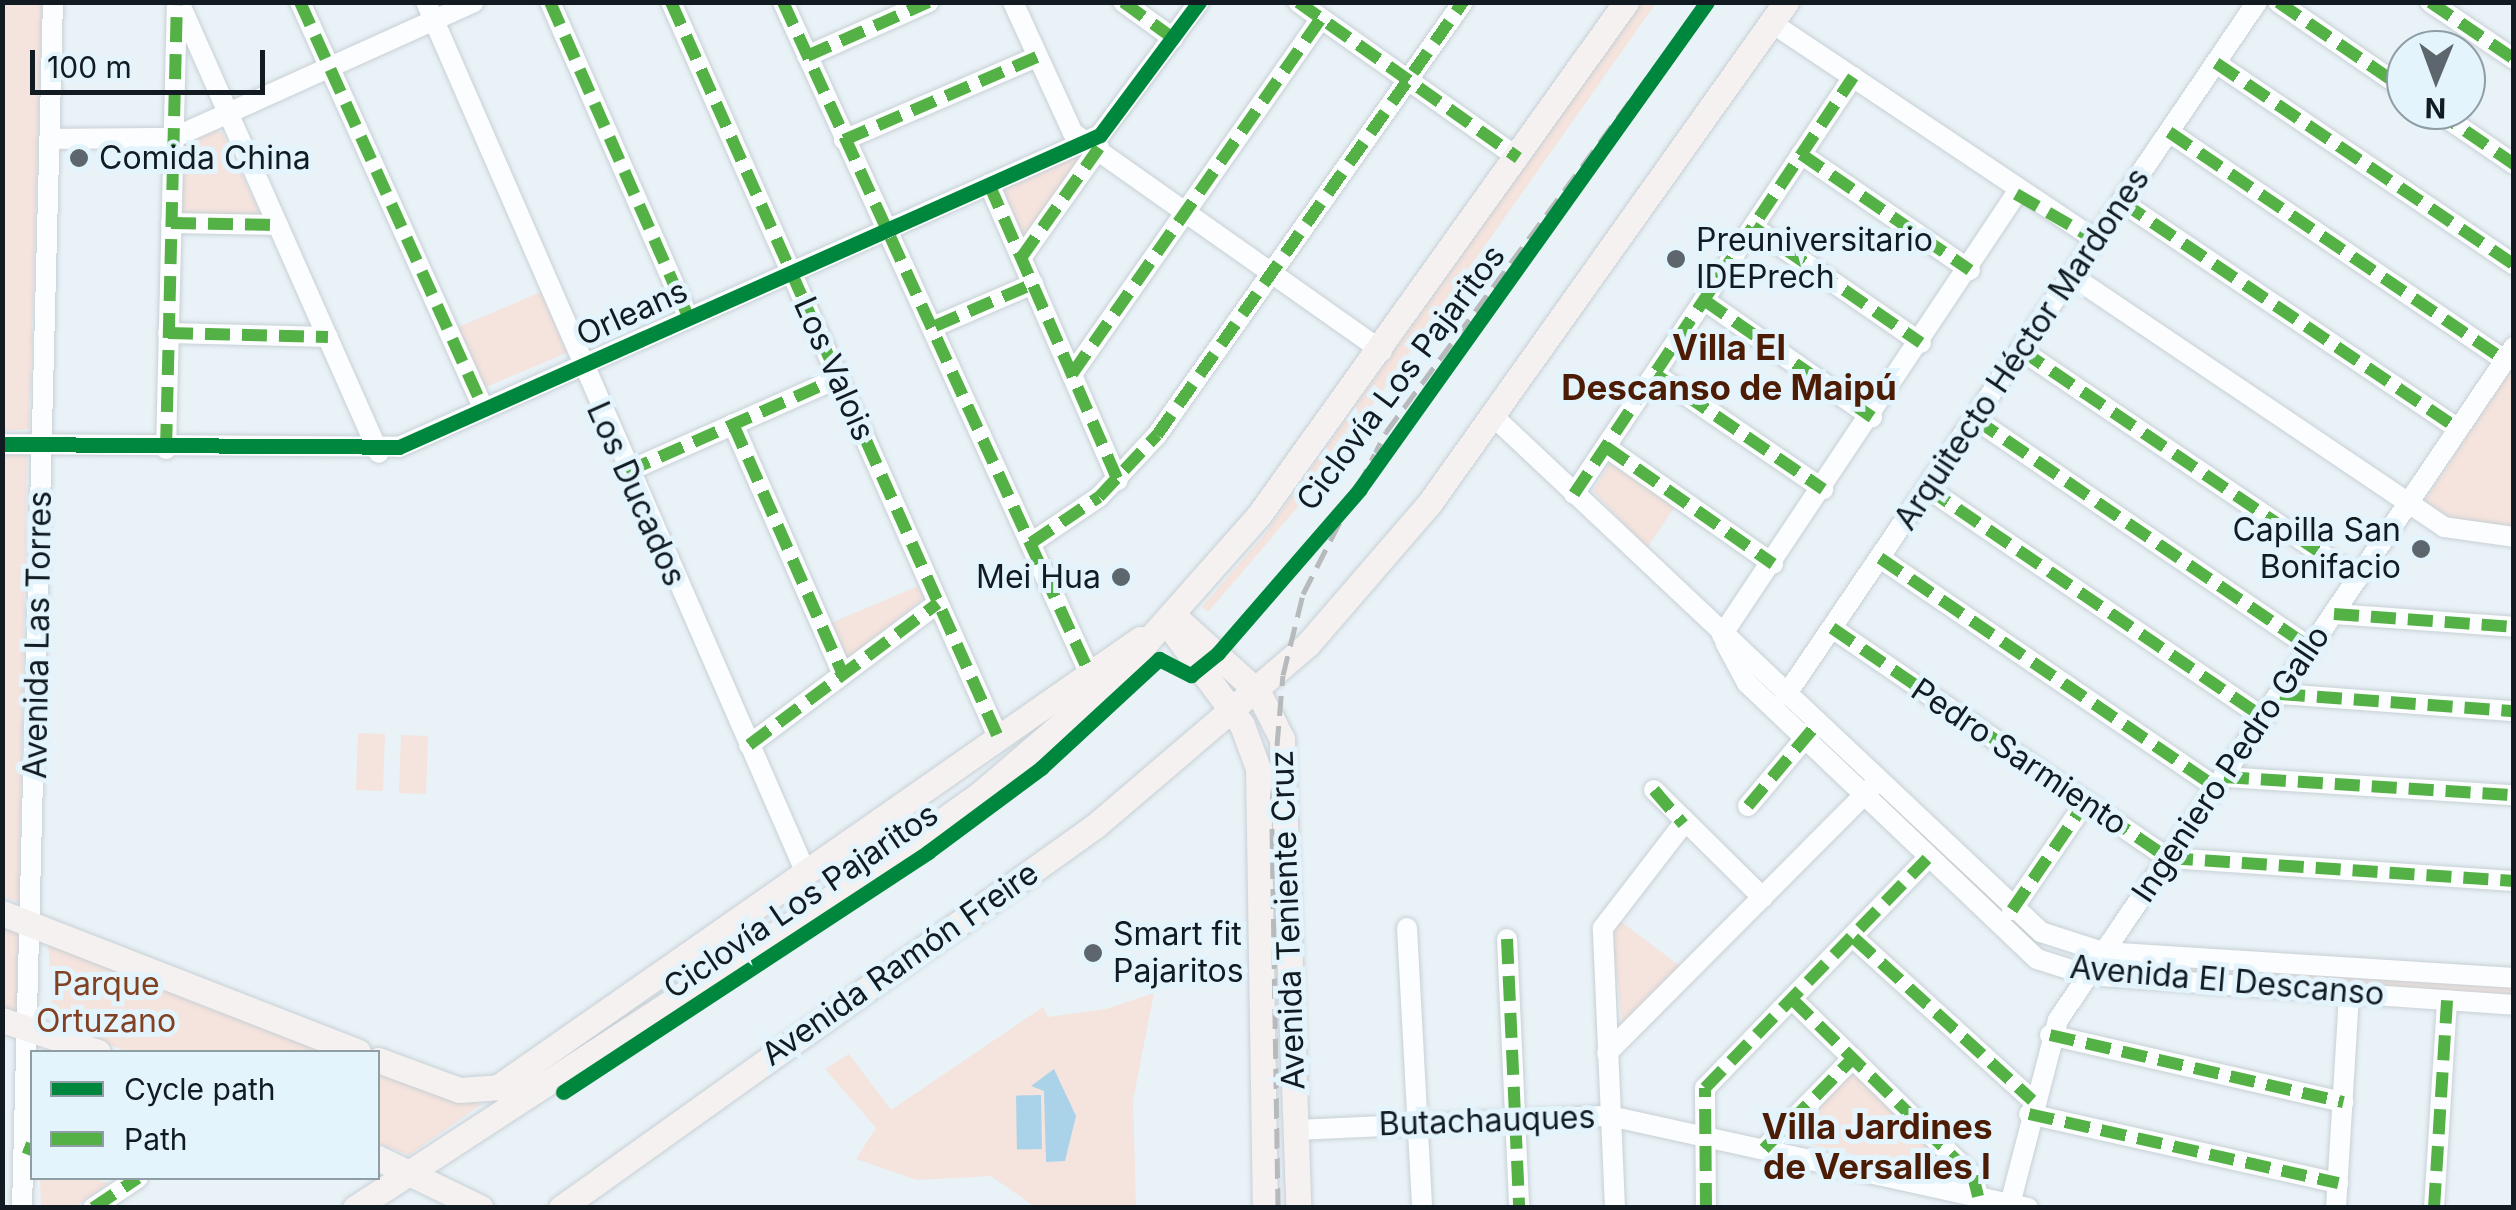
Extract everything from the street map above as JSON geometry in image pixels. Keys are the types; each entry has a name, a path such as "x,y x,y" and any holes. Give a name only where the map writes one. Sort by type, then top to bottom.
{"main road":[{"path":"355,1208 956,812 1169,620 1382,351 1626,2"},
{"name":"Avenida Ramón Freire","path":"566,1206 1095,826 1258,692 1371,576 1493,416 1779,13"},
{"path":"380,1061 473,1092 505,1083 1088,670 1169,620"},
{"name":"Avenida Teniente Cruz","path":"1169,620 1258,692 1285,758 1298,1208"},
{"name":"Avenida Teniente Cruz","path":"1169,620 1235,714 1260,794 1265,1208"},
{"path":"2,913 33,933 353,1050"},
{"path":"2,1020 92,1050"},
{"path":"380,1159 480,1208"}],"street":[{"name":"Avenida Las Torres","path":"22,1207 28,1149 53,2"},
{"path":"178,2 379,453"},
{"path":"166,449 178,2"},
{"path":"300,2 484,409"},
{"path":"50,140 174,138 328,67 430,11 474,2"},
{"path":"550,2 688,318"},
{"name":"Los Valois","path":"672,2 996,735"},
{"path":"783,2 844,140 935,326 1088,670"},
{"path":"807,56 929,2"},
{"path":"1013,2 1068,126 1382,351"},
{"path":"1122,2 1173,38"},
{"name":"Orleans","path":"2,444 379,453 988,184 1092,144 1110,126 1198,2"},
{"path":"1298,2 1518,158"},
{"path":"1032,543 1118,480 1463,2"},
{"name":"Arquitecto Héctor Mardones","path":"1786,695 2257,2"},
{"path":"2278,2 2386,76"},
{"path":"2430,2 2514,59"},
{"name":"Los Ducados","path":"430,11 626,472 806,873"},
{"path":"1779,13 1853,77 2016,194 2096,240"},
{"path":"1072,374 1322,19"},
{"path":"844,140 1037,57"},
{"path":"2216,63 2514,264"},
{"path":"1574,494 1853,77"},
{"path":"2464,130 2514,164"},
{"path":"2169,132 2509,354"},
{"path":"1021,258 1092,144"},
{"path":"1801,154 1970,270"},
{"path":"988,184 1118,480"},
{"path":"1722,636 1970,270 2016,194"},
{"path":"2122,202 2458,429"},
{"path":"171,222 278,225"},
{"path":"1753,226 1921,343"},
{"path":"2072,276 2407,505 2458,532 2514,538"},
{"path":"935,326 1032,284"},
{"path":"1704,300 1872,417"},
{"path":"168,334 328,337"},
{"path":"2021,350 2358,578"},
{"name":"Ingeniero Pedro Gallo","path":"2015,1206 2030,1107 2050,1035 2509,354"},
{"path":"1655,374 1823,489"},
{"path":"626,472 838,378"},
{"name":"Avenida El Descanso","path":"1493,416 1786,695 1811,732"},
{"path":"1974,419 2311,648"},
{"path":"733,424 842,674"},
{"path":"1606,447 1773,564"},
{"path":"1927,488 2264,718"},
{"path":"1880,558 2220,783 2514,795"},
{"path":"748,745 938,603"},
{"path":"2334,614 2514,627"},
{"name":"Pedro Sarmiento","path":"1832,628 2168,858"},
{"name":"Avenida El Descanso","path":"1722,636 1746,682 1811,732 1870,789 2012,910 2053,938 2104,952 2514,978"},
{"path":"2280,694 2514,711"},
{"path":"1748,806 1811,732"},
{"path":"1607,1054 1870,789"},
{"name":"Avenida El Descanso","path":"1870,789 1927,859 2014,945 2087,975 2514,1004"},
{"path":"1654,790 1683,824 1763,898"},
{"path":"2012,910 2086,803"},
{"path":"1615,1208 1605,919 1683,824"},
{"path":"2168,858 2514,881"},
{"path":"1706,1208 1702,1135 1707,1084 1854,938 1927,859"},
{"path":"1407,928 1422,1208"},
{"path":"1854,938 2030,1107 2338,1182"},
{"path":"1507,939 1519,1208"},
{"path":"2336,1208 2349,993"},
{"path":"1792,999 1973,1176 1978,1196"},
{"path":"2434,1208 2447,1000"},
{"path":"2050,1035 2343,1102"},
{"path":"1764,1149 1853,1058"},
{"name":"Butachauques","path":"1296,1130 1610,1116 2015,1206"},
{"path":"92,1208 127,1180"},
{"path":"2,1188 22,1207"}],"green space":[{"path":"2,3 42,3 29,429 3,431"},
{"path":"1640,3 1656,3 1314,488 1208,612 1202,607 1265,534"},
{"path":"215,130 223,133 262,218 178,216 178,147"},
{"path":"1093,148 1025,243 1002,187"},
{"path":"541,292 567,353 479,390 454,329"},
{"path":"2513,366 2513,531 2459,528 2425,500"},
{"path":"2,453 27,455 19,902 2,896"},
{"path":"1611,461 1676,505 1647,548 1593,491"},
{"path":"918,586 924,598 846,660 831,623"},
{"path":"358,733 385,734 383,791 356,790"},
{"path":"401,735 428,736 426,794 399,793"},
{"path":"3,920 22,927 18,1013 3,1008"},
{"path":"1619,920 1680,966 1622,1024 1613,938"},
{"name":"Parque Ortuzano","path":"48,940 340,1050 123,1050 53,1025"},
{"path":"2112,956 2513,984 2512,995 2111,967"},
{"path":"1154,993 1133,1100 1136,1207 1035,1207 991,1176 917,1180 856,1159 876,1128 825,1069 849,1054 891,1110 1043,1007 1048,1017 1106,1009"},
{"path":"1856,1065 1961,1179 1785,1138"},
{"path":"380,1066 482,1104 409,1155 380,1144"},
{"path":"40,1180 109,1183 75,1207 41,1207"}],"water":[{"path":"1054,1069 1076,1116 1065,1161 1046,1162 1044,1091 1031,1086"},
{"path":"1016,1095 1041,1095 1042,1149 1017,1149"}],"railway":[{"path":"1278,1208 1272,805 1283,675 1303,594 1386,432 1703,2"}],"marked path":[{"path":"166,449 177,2"},
{"path":"300,2 484,409"},
{"path":"550,2 689,318"},
{"path":"671,2 997,735"},
{"path":"783,2 1088,670"},
{"path":"807,56 929,2"},
{"path":"1123,2 1173,38"},
{"path":"1298,2 1518,158"},
{"path":"1031,543 1099,497 1157,435 1463,2"},
{"path":"2278,2 2386,76"},
{"path":"2430,2 2514,59"},
{"path":"1072,374 1321,19"},
{"path":"844,140 1037,57"},
{"path":"2216,63 2514,265"},
{"path":"1574,494 1853,77"},
{"path":"2464,130 2514,164"},
{"path":"2169,132 2505,360"},
{"path":"1021,258 1099,148"},
{"path":"1801,154 1970,270"},
{"path":"989,184 1118,480"},
{"path":"2016,194 2096,240"},
{"path":"2122,202 2458,429"},
{"path":"171,223 278,225"},
{"path":"1753,227 1921,343"},
{"path":"935,326 1033,284"},
{"path":"1704,300 1872,417"},
{"path":"168,333 328,337"},
{"path":"2021,350 2358,578"},
{"path":"1655,374 1823,489"},
{"path":"626,472 838,378"},
{"path":"1975,419 2311,648"},
{"path":"733,424 843,674"},
{"path":"1606,447 1773,564"},
{"path":"1927,488 2264,718"},
{"path":"1880,558 2217,788"},
{"path":"749,745 938,603"},
{"path":"2334,614 2514,627"},
{"path":"1832,628 2168,858 2514,881"},
{"path":"2280,694 2514,711"},
{"path":"1748,806 1816,725"},
{"path":"2224,777 2514,795"},
{"path":"1654,790 1683,824"},
{"path":"2012,910 2085,803"},
{"path":"1706,1208 1705,1088 1927,859"},
{"path":"1854,938 2032,1100"},
{"path":"1507,939 1519,1208"},
{"path":"1792,999 1973,1176 1978,1196"},
{"path":"2434,1208 2447,1000"},
{"path":"2050,1035 2343,1102"},
{"path":"1764,1149 1853,1058"},
{"path":"2029,1114 2338,1183"},
{"path":"24,1147 30,1149"},
{"path":"93,1208 135,1180"}],"cycle path":[{"path":"2,444 399,447 1100,135 1199,2"},
{"name":"Ciclovía Los Pajaritos","path":"563,1092 928,852 1041,768 1159,659 1191,675 1218,653 1359,490 1707,2"}],"place":[{"name":"Comida China","path":"79,158"},
{"name":"Preuniversitario IDEPrech","path":"1676,259"},
{"name":"Capilla San Bonifacio","path":"2421,549"},
{"name":"Mei Hua","path":"1121,577"},
{"name":"Smart fit Pajaritos","path":"1093,953"}],"district":[{"name":"Villa El Descanso de Maipú","path":"1729,367"},
{"name":"Villa Jardines de Versalles I","path":"1877,1146"}]}
